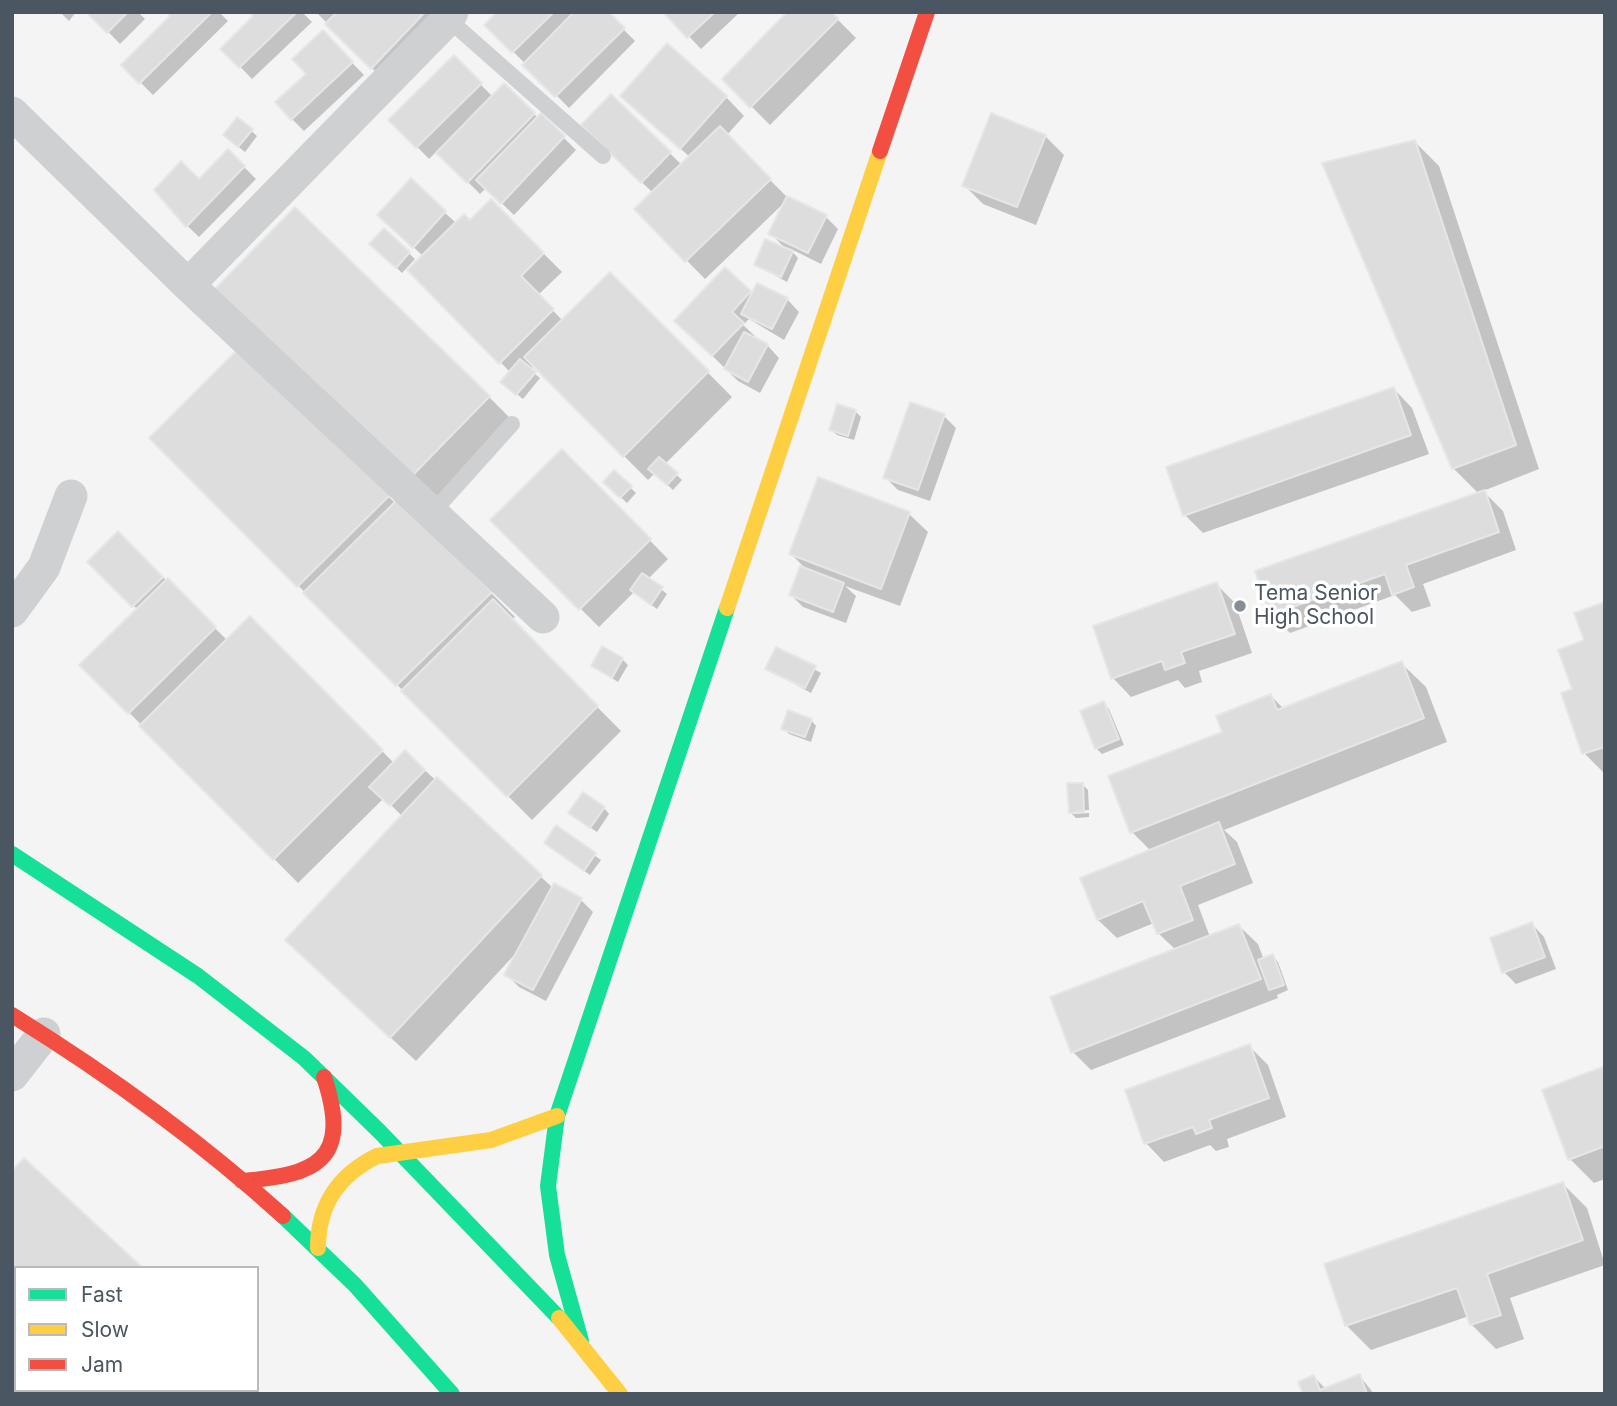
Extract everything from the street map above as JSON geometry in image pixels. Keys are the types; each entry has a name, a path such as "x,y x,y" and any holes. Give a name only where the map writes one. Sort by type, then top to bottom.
{"main road":[{"path":"581,1341 557,1255 548,1186 557,1116 926,12"},
{"path":"12,854 116,919 220,991 324,1077 581,1341 621,1394"},
{"path":"12,1015 125,1088 242,1181 318,1248 423,1359 452,1394"},
{"path":"242,1181 306,1171 325,1154 334,1135 335,1106 324,1077"},
{"path":"318,1248 316,1227 326,1200 336,1186 360,1163 377,1156 502,1139 532,1130 557,1116"}],"street":[{"path":"188,285 450,16"},
{"path":"12,113 188,285 543,617"},
{"path":"12,611 44,566 71,496"},
{"path":"12,1075 44,1034"}],"lane":[{"path":"450,16 603,156"},
{"path":"432,513 512,425"}],"building":[{"path":"86,12 128,12 107,33"},
{"path":"166,12 212,12 139,84 121,65 170,16"},
{"path":"249,12 297,12 239,68 220,49 253,16"},
{"path":"337,12 425,12 371,69 325,24"},
{"path":"497,12 554,12 512,53 484,25"},
{"path":"574,12 609,12 625,28 555,97 522,65"},
{"path":"663,12 715,12 687,38"},
{"path":"787,12 832,12 838,19 750,108 722,79"},
{"path":"323,30 353,62 291,120 275,102 306,74 292,59"},
{"path":"667,43 727,96 680,149 620,96"},
{"path":"454,55 482,83 416,148 388,120"},
{"path":"504,83 535,113 467,183 436,153"},
{"path":"611,94 671,152 641,183 581,125"},
{"path":"541,113 565,136 501,204 476,180"},
{"path":"991,113 1046,135 1017,207 962,186"},
{"path":"237,117 253,129 238,147 223,135"},
{"path":"720,126 771,179 685,262 634,209"},
{"path":"1415,140 1516,445 1452,469 1322,163"},
{"path":"228,149 245,166 186,227 154,190 181,161 199,179"},
{"path":"411,178 446,211 413,248 377,215"},
{"path":"787,196 827,215 808,253 768,234"},
{"path":"491,199 544,253 521,276 554,309 499,364 407,270 464,214 470,220"},
{"path":"295,207 490,396 409,479 214,290"},
{"path":"384,228 410,252 396,268 369,244"},
{"path":"765,239 793,251 781,277 754,265"},
{"path":"725,267 751,291 732,312 744,323 712,356 674,321"},
{"path":"610,272 709,371 623,457 524,357"},
{"path":"757,283 788,298 772,329 741,314"},
{"path":"744,332 768,344 748,382 724,369"},
{"path":"241,346 390,495 297,587 149,438"},
{"path":"520,359 536,372 516,395 500,382"},
{"path":"1394,387 1411,435 1183,516 1166,467"},
{"path":"910,402 945,414 918,490 883,478"},
{"path":"837,404 856,410 848,436 829,430"},
{"path":"562,449 651,539 579,610 490,520"},
{"path":"659,457 678,473 667,485 648,469"},
{"path":"614,470 632,486 620,498 603,482"},
{"path":"818,477 910,512 881,589 789,554"},
{"path":"1485,490 1499,532 1406,565 1414,587 1392,595 1385,574 1270,615 1255,571"},
{"path":"399,498 492,592 396,686 303,593"},
{"path":"118,531 163,577 132,607 87,562"},
{"path":"800,566 844,583 833,612 789,595"},
{"path":"642,573 663,587 651,605 630,590"},
{"path":"168,578 216,627 128,714 79,665"},
{"path":"1217,582 1235,634 1181,652 1185,663 1165,670 1162,661 1111,679 1093,626"},
{"path":"493,599 598,706 507,797 401,691"},
{"path":"1605,602 1605,747 1582,754 1561,693 1572,689 1558,650 1584,640 1574,613"},
{"path":"250,616 383,750 273,860 139,726"},
{"path":"602,646 623,658 612,678 591,666"},
{"path":"776,647 816,666 805,688 765,669"},
{"path":"1402,661 1424,718 1130,833 1108,776 1222,732 1216,716 1271,694 1277,710"},
{"path":"1104,701 1119,739 1095,749 1080,711"},
{"path":"788,710 812,719 805,737 781,729"},
{"path":"405,750 425,770 390,806 369,787"},
{"path":"437,777 542,875 390,1038 285,940"},
{"path":"1067,783 1083,783 1084,812 1069,813"},
{"path":"583,792 605,807 590,828 568,813"},
{"path":"1219,822 1235,864 1180,886 1193,920 1157,934 1143,901 1097,920 1080,878"},
{"path":"556,825 596,853 584,871 544,843"},
{"path":"554,883 582,898 533,990 504,975"},
{"path":"1532,922 1545,957 1502,973 1490,938"},
{"path":"1239,924 1261,979 1071,1053 1050,997"},
{"path":"1273,954 1284,985 1269,990 1258,960"},
{"path":"1250,1044 1269,1098 1209,1120 1212,1128 1196,1134 1193,1127 1144,1144 1125,1090"},
{"path":"1605,1066 1605,1146 1568,1160 1542,1090"},
{"path":"24,1158 141,1266 14,1266 14,1322 12,1171"},
{"path":"1563,1182 1583,1240 1487,1274 1501,1315 1470,1325 1457,1288 1345,1326 1324,1264"},
{"path":"1360,1374 1367,1394 1303,1394 1298,1382 1314,1375 1320,1390"}],"traffic: fast":[{"path":"581,1341 557,1255 548,1186 557,1116 727,608"},
{"path":"12,854 198,976 304,1058 380,1132 559,1318"},
{"path":"283,1216 355,1285 452,1394"}],"traffic: slow":[{"path":"727,608 880,151"},
{"path":"318,1248 322,1218 333,1193 352,1172 377,1156 491,1140 557,1116"},
{"path":"559,1318 620,1394"}],"traffic: jam":[{"path":"880,151 927,12"},
{"path":"12,1015 152,1110 219,1161 283,1216"},
{"path":"242,1181 290,1174 308,1168 321,1158 330,1145 333,1128 332,1105 324,1077"}],"place":[{"name":"Tema Senior High School","path":"1240,606"}]}
